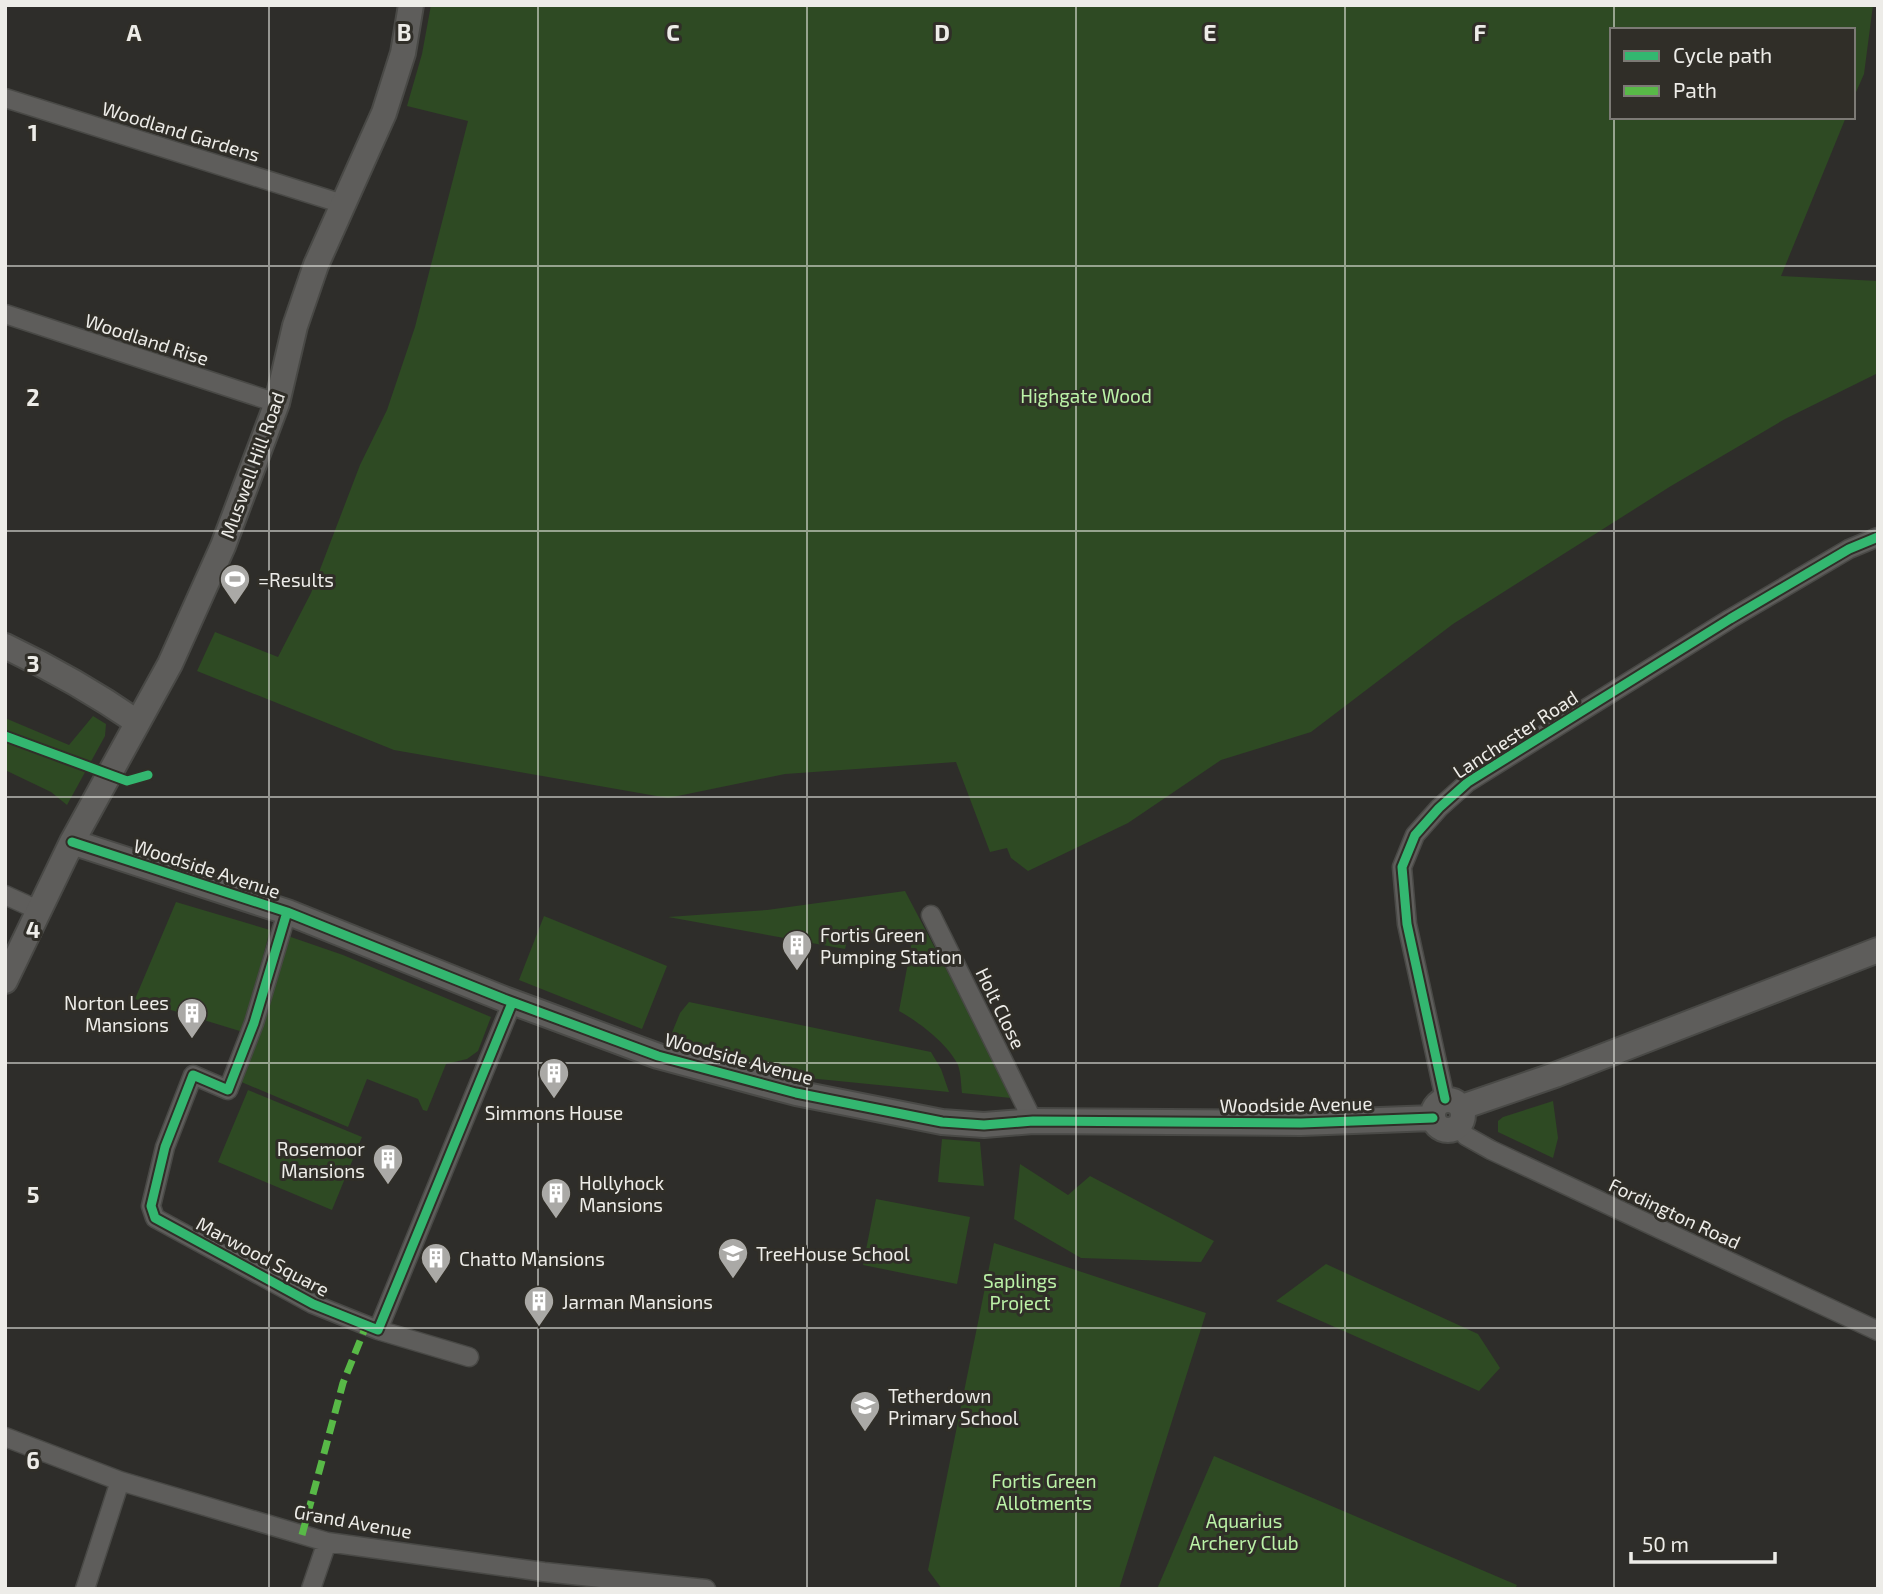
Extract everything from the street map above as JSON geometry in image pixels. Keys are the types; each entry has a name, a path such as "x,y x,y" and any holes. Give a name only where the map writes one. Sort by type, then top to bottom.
{"street":[{"name":"Muswell Hill Road","path":"5,981 72,842 184,634 223,545 276,403 295,326 316,265 384,113 403,53 411,5"},
{"name":"Woodland Gardens","path":"5,98 343,204"},
{"name":"Woodland Rise","path":"5,314 276,403"},
{"name":"Lanchester Road","path":"1449,1113 1407,924 1402,867 1415,835 1439,808 1468,782 1730,619 1849,549 1878,537"},
{"path":"5,646 109,702 137,722"},
{"name":"Woodside Avenue","path":"72,842 287,912 512,1003 658,1056 796,1093 942,1122 984,1125 1033,1121 1301,1123 1449,1113 1555,1075 1878,950"},
{"path":"5,895 38,910"},
{"name":"Marwood Square","path":"287,912 254,1023 228,1090 193,1075 165,1147 151,1206 155,1218 313,1304 378,1329"},
{"name":"Holt Close","path":"931,915 1033,1121"},
{"path":"468,1357 378,1329 512,1003"},
{"name":"Fordington Road","path":"1449,1113 1466,1136 1491,1150 1878,1331"},
{"name":"Grand Avenue","path":"5,1437 120,1481 327,1542 541,1580 706,1589"},
{"path":"85,1589 120,1481"},
{"path":"311,1589 327,1542"}],"green space":[{"name":"Highgate Wood","path":"431,5 1873,5 1864,74 1855,94 1855,28 1610,28 1610,119 1845,119 1781,276 1878,281 1878,373 1785,419 1671,486 1453,624 1311,732 1221,760 1128,823 1028,871 1011,858 1007,848 990,852 956,762 785,774 668,798 394,750 197,671 215,632 278,657 311,593 360,465 387,410 415,327 468,121 407,106 422,54"},
{"path":"93,716 106,724 105,736 67,805 51,792 5,770 5,718 69,745"},
{"path":"905,891 1007,1085 1011,1098 962,1093 958,1065 947,1049 932,1034 899,1011 912,941 850,929 845,949 668,917 767,910"},
{"path":"176,902 270,930 243,1032 135,999"},
{"path":"544,916 667,966 642,1029 519,980"},
{"path":"285,935 343,955 491,1017 478,1051 467,1059 446,1064 427,1111 423,1110 418,1099 367,1079 348,1127 239,1081"},
{"path":"689,1002 931,1052 941,1069 949,1092 798,1077 669,1040 680,1013"},
{"path":"248,1090 362,1137 332,1210 218,1162"},
{"path":"1553,1101 1558,1138 1553,1158 1498,1132 1498,1121 1503,1117"},
{"path":"942,1139 980,1142 984,1186 938,1182"},
{"path":"1020,1164 1068,1195 1090,1176 1214,1241 1201,1262 1081,1258 1014,1219"},
{"path":"876,1199 970,1217 957,1284 863,1265"},
{"path":"994,1243 1206,1313 1119,1589 942,1589 928,1570"},
{"path":"1326,1264 1478,1334 1500,1368 1479,1391 1276,1301"},
{"name":"Aquarius Archery Club","path":"1214,1456 1517,1585 1515,1589 1157,1589"}],"marked path":[{"path":"302,1535 343,1383 366,1326"}],"cycle path":[{"path":"1445,1099 1407,924 1402,867 1415,835 1439,808 1468,782 1730,619 1849,549 1878,537"},
{"path":"5,736 127,781 148,775"},
{"path":"72,842 287,912 504,999 658,1056 796,1093 942,1122 984,1125 1033,1121 1301,1123 1433,1118"},
{"path":"287,912 254,1023 228,1090 193,1075 165,1147 151,1206 155,1218 313,1304 378,1330 512,1003"}],"place":[{"name":"=Results","path":"235,606"},
{"name":"Fortis Green Pumping Station","path":"797,972"},
{"name":"Norton Lees Mansions","path":"192,1040"},
{"name":"Simmons House","path":"554,1100"},
{"name":"Rosemoor Mansions","path":"388,1186"},
{"name":"Hollyhock Mansions","path":"556,1220"},
{"name":"TreeHouse School","path":"733,1280"},
{"name":"Chatto Mansions","path":"436,1285"},
{"name":"Jarman Mansions","path":"539,1328"},
{"name":"Tetherdown Primary School","path":"865,1433"}],"park label":[{"name":"Saplings Project","path":"1020,1291"},
{"name":"Fortis Green Allotments","path":"1044,1491"}]}
